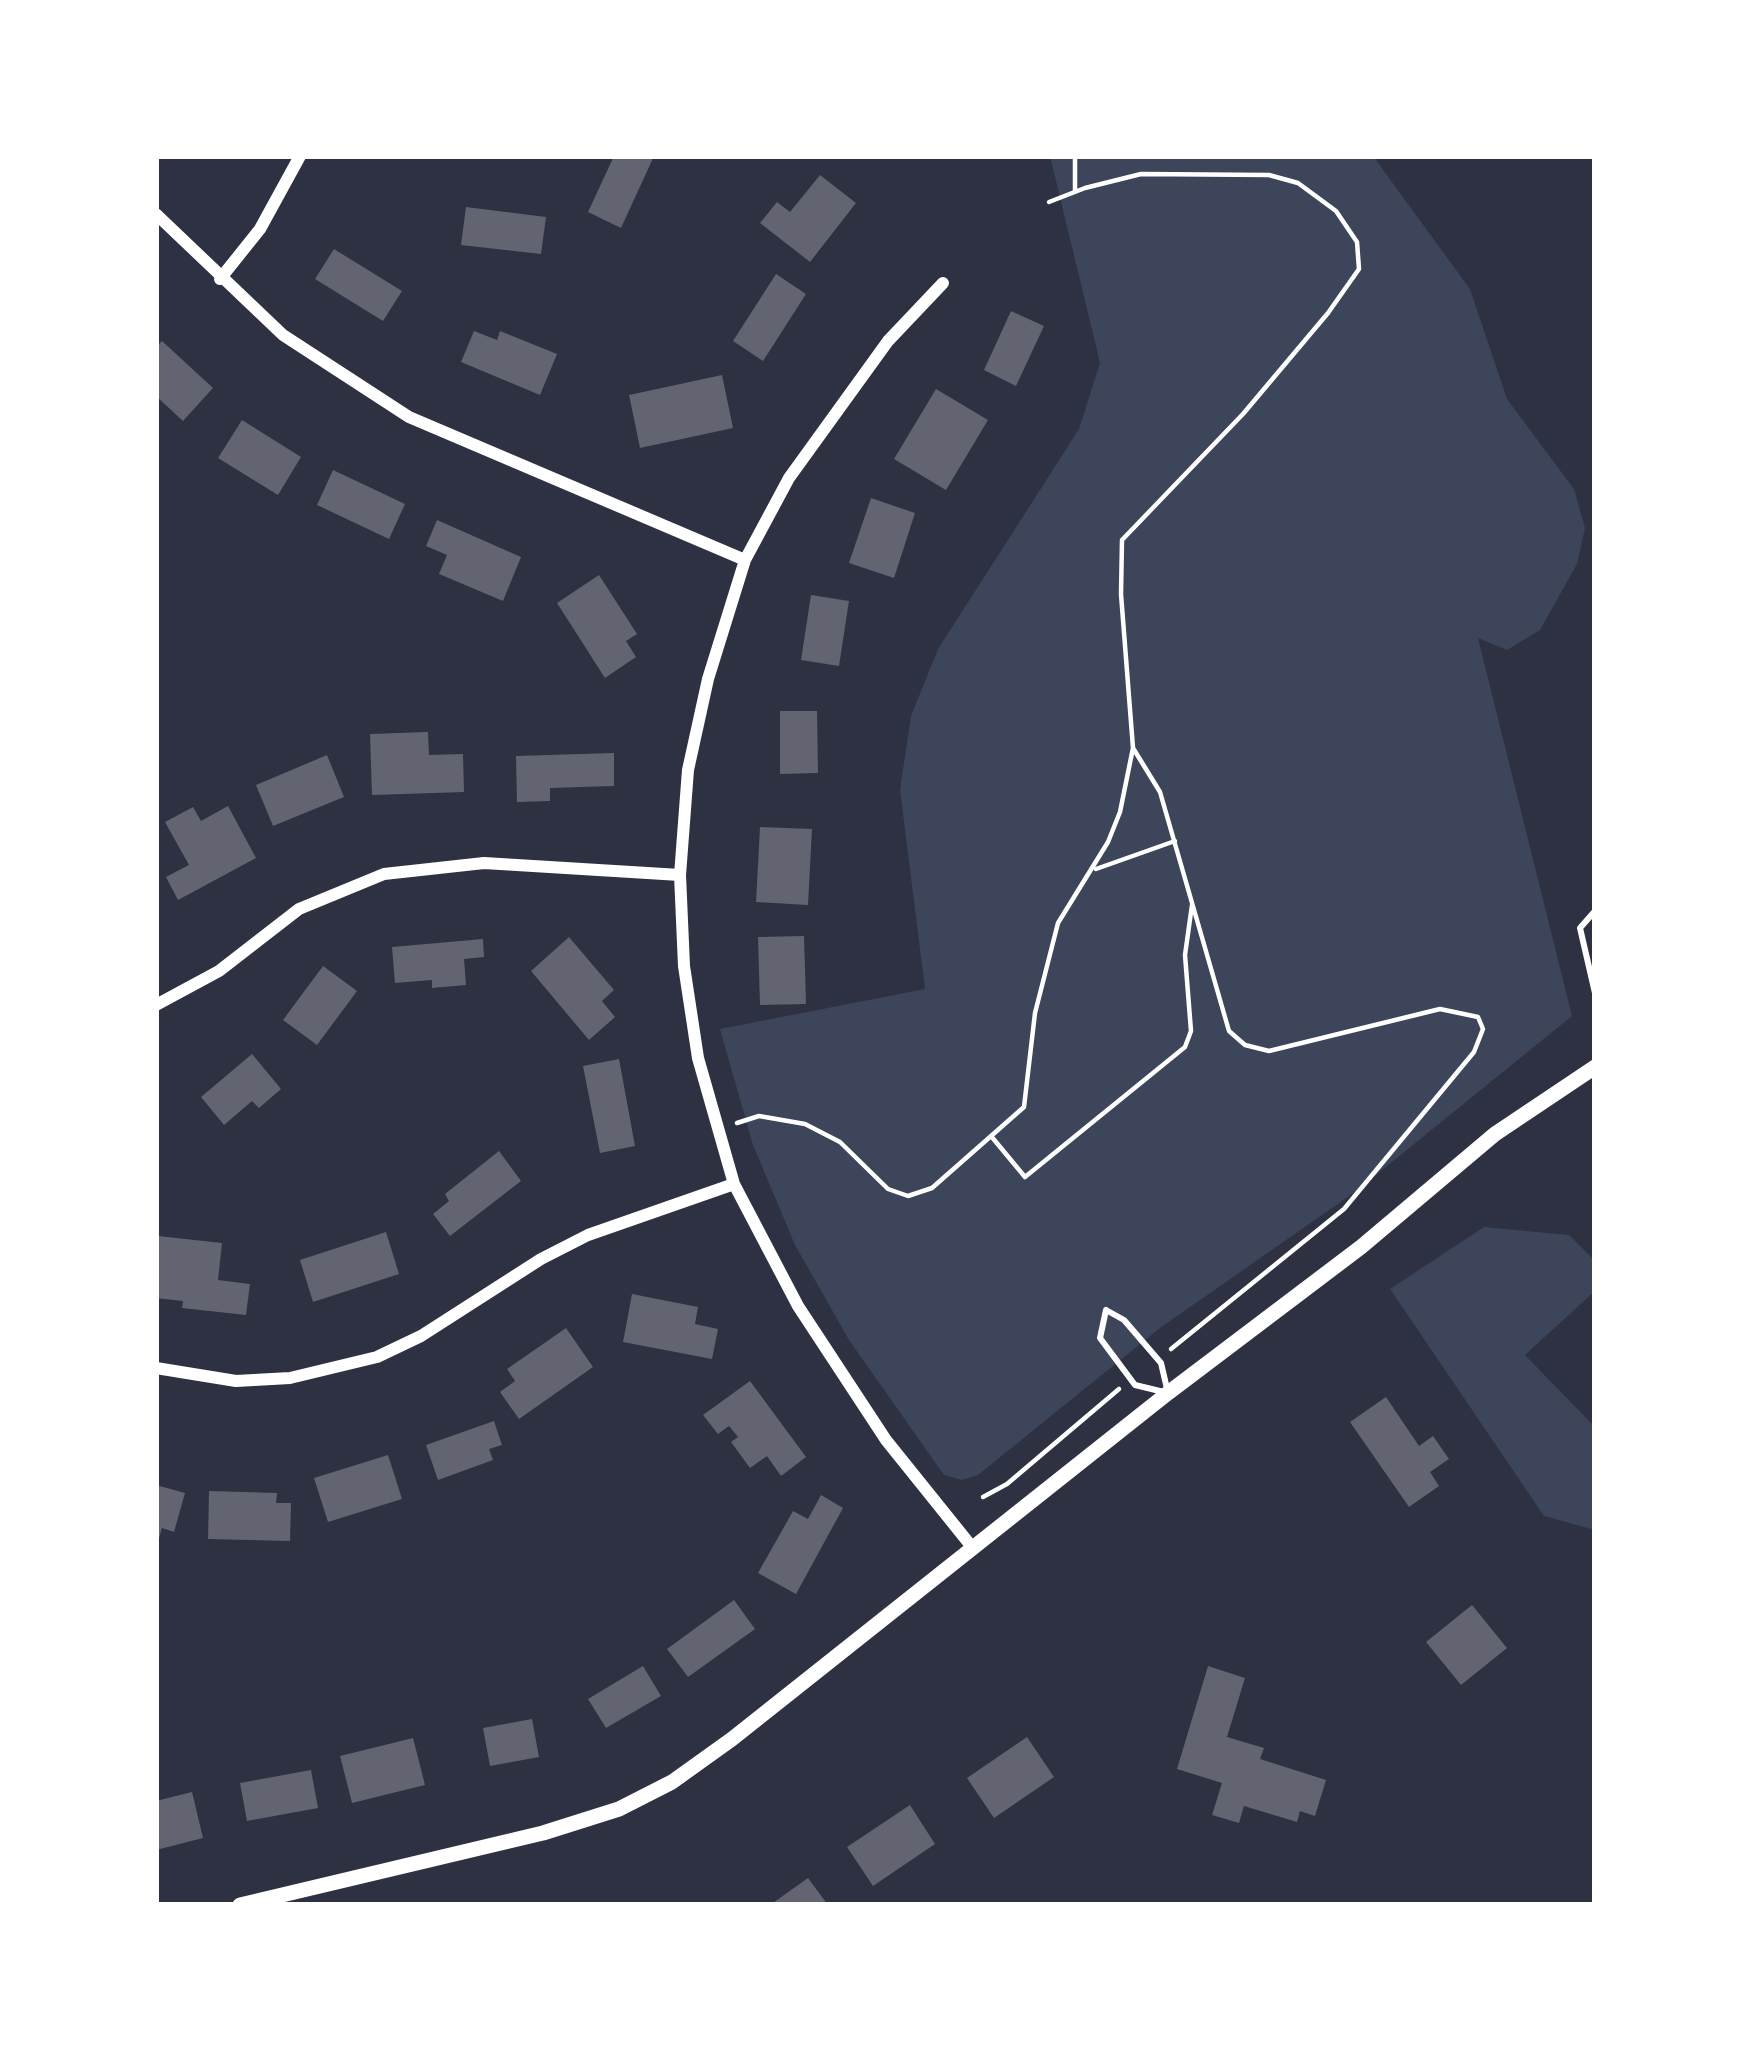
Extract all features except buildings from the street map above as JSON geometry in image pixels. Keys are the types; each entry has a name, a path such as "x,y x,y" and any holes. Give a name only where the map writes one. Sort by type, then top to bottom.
{"street":[{"path":"220,279 260,229 300,156"},
{"path":"156,214 283,335 347,381 410,417 745,560"},
{"path":"944,283 888,341 789,478 745,560 708,679 688,770 680,875 684,966 698,1058 734,1184 798,1306 886,1440 972,1547"},
{"path":"156,1005 218,970 299,909 384,874 484,863 680,875"},
{"path":"240,1905 543,1833 619,1808 672,1782 1361,1247 1495,1134 1595,1067"},
{"path":"156,1368 236,1381 290,1378 358,1363 421,1336 541,1259 588,1235 734,1184"}],"lane":[{"path":"1595,911 1580,928 1595,993"},
{"path":"1106,1310 1124,1321 1158,1359 1168,1393 1131,1380 1100,1338 1106,1310"}],"path":[{"path":"1075,192 1076,156"},
{"path":"716,1129 759,1116 805,1124 840,1142 888,1190 908,1196 932,1188 1024,1107 1035,1013 1058,923 1093,870 1120,812 1133,748 1121,594 1122,540 1243,414 1328,313 1358,269 1357,242 1336,211 1298,183 1269,175 1141,174 1049,202"},
{"path":"1133,748 1160,792 1229,1031 1245,1045 1269,1051 1441,1009 1478,1017 1483,1029 1474,1052 1344,1209 1158,1359"},
{"path":"1093,870 1175,842"},
{"path":"992,1136 1025,1177 1185,1047 1191,1030 1185,955 1193,901"},
{"path":"983,1497 1007,1484 1131,1380"}],"shaded area":[{"path":"1050,156 1373,156 1470,289 1507,399 1574,489 1585,528 1577,564 1540,630 1507,650 1478,638 1572,1016 1355,1192 1160,1328 978,1475 962,1480 944,1475 849,1340 795,1245 753,1145 720,1029 925,989 900,790 911,716 938,649 1079,429 1100,363"},
{"path":"1484,1227 1569,1235 1595,1261 1595,1291 1525,1355 1595,1427 1595,1530 1544,1516 1390,1289"}]}
